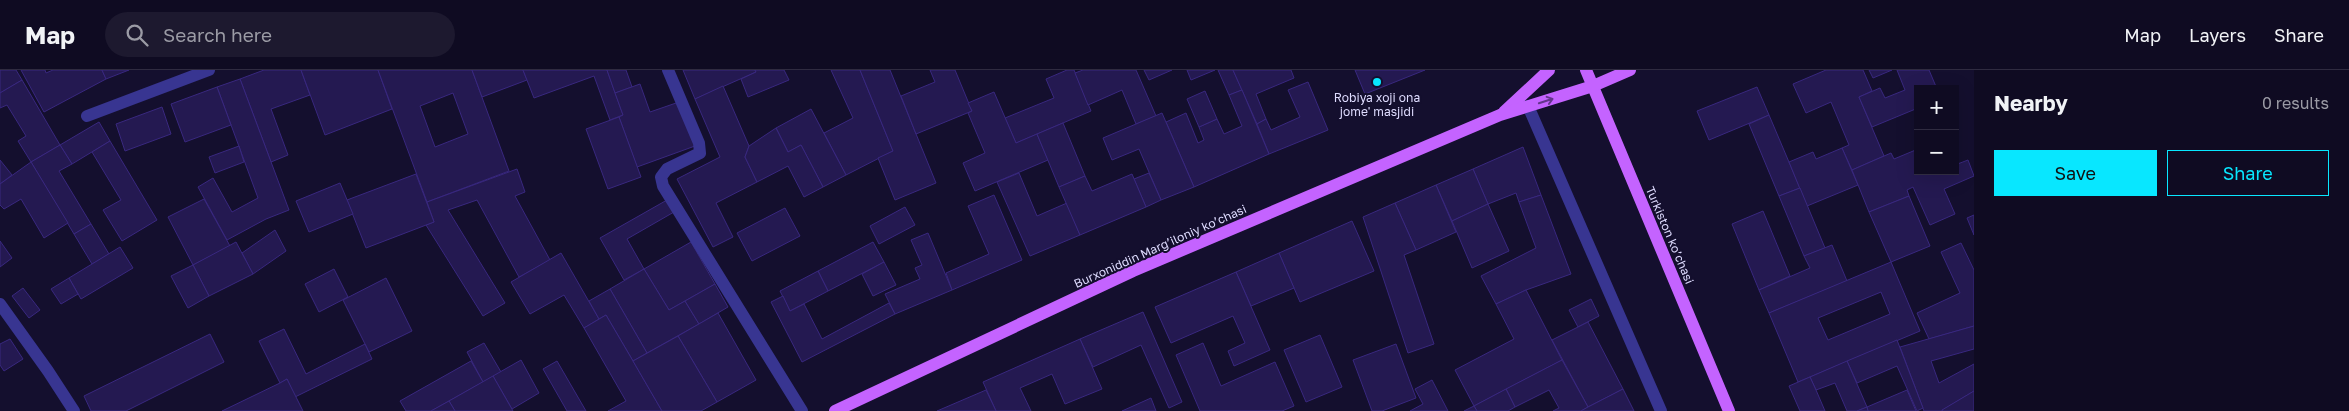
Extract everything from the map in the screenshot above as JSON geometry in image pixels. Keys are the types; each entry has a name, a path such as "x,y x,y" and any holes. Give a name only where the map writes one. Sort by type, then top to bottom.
{"main road":[{"name":"Burxoniddin Marg’iloniy ko’chasi","path":"1500,115 1549,70"},
{"name":"Turkiston ko’chasi","path":"1586,70 1728,411"},
{"name":"Burxoniddin Marg’iloniy ko’chasi","path":"835,411 1133,271 1500,115 1593,86 1630,70"}],"street":[{"path":"87,116 209,70"},
{"path":"668,70 699,143 700,152 667,169 661,177 663,186 802,411"},
{"path":"1528,106 1661,411"},
{"path":"0,304 74,411"}],"building":[{"path":"0,70 16,70 22,80 0,93"},
{"path":"21,70 45,70 46,73 53,70 102,70 106,79 44,112"},
{"path":"102,70 129,70 106,79"},
{"path":"264,70 301,70 310,95 271,109 288,155 271,162 240,79"},
{"path":"301,70 378,70 392,109 325,135"},
{"path":"378,70 472,70 509,171 427,202","holes":["453,93 468,134 435,147 420,106"]},
{"path":"472,70 523,70 527,80 482,97"},
{"path":"523,70 607,70 623,115 610,120 594,76 534,98"},
{"path":"607,70 626,70 632,87 615,93"},
{"path":"683,70 755,70 756,72 695,99"},
{"path":"755,70 784,70 789,80 748,97 741,79 756,72"},
{"path":"831,70 860,70 893,151 846,175 824,133 853,118"},
{"path":"860,70 890,70 936,183 895,200 878,158 893,151"},
{"path":"930,70 955,70 972,111 916,134 901,96 935,82"},
{"path":"1067,70 1074,70 1091,111 1016,143 1005,118 1054,98 1046,79"},
{"path":"1083,70 1136,70 1156,116 1136,124 1122,90 1088,105 1075,73"},
{"path":"1144,70 1172,70 1149,80"},
{"path":"1187,70 1215,70 1191,80"},
{"path":"1218,70 1233,70 1242,90 1229,95"},
{"path":"1233,70 1291,70 1294,78 1256,94 1266,119 1257,124"},
{"name":"Robiya xoji ona jome' masjidi","path":"1355,70 1425,70 1365,94"},
{"path":"1826,70 1863,70 1872,91 1859,97 1884,156 1852,170 1842,148 1849,145 1831,102 1806,113 1793,84"},
{"path":"1869,70 1892,70 1873,78"},
{"path":"1897,70 1929,70 1935,85 1914,85 1914,110 1872,127 1859,97 1880,88 1885,98 1905,90"},
{"path":"240,79 289,210 266,219 227,240 198,187 213,178 232,212 258,198 217,87"},
{"path":"22,80 60,145 31,162 18,141 26,136 7,105 0,108 0,93"},
{"path":"1308,82 1328,130 1269,154 1257,124 1266,119 1271,130 1300,117 1288,90"},
{"path":"640,84 650,112 679,102 695,146 637,167 619,117 623,115 615,93"},
{"path":"723,86 749,146 745,157 757,182 716,203 733,237 713,247 677,179 720,157 695,99"},
{"path":"217,87 231,125 185,142 171,104"},
{"path":"1757,87 1769,115 1709,140 1697,111"},
{"path":"1242,90 1269,154 1194,187 1166,122 1186,113 1198,143 1204,140 1199,127 1217,119 1224,134 1242,126 1229,95"},
{"path":"1205,91 1217,119 1199,127 1187,99"},
{"path":"994,92 1016,143 1037,134 1048,160 975,191 963,163 985,153 968,113 972,111 968,103"},
{"path":"162,107 171,134 125,151 116,124"},
{"path":"811,109 846,175 823,187 801,145 788,152 776,128"},
{"path":"1162,113 1194,187 1161,200 1139,149 1112,160 1103,138"},
{"path":"1769,115 1800,188 1779,196 1749,124"},
{"path":"619,117 641,177 608,189 586,129"},
{"path":"99,122 110,141 72,164 60,145"},
{"path":"1063,123 1085,176 1059,187 1037,134"},
{"path":"776,128 788,152 801,145 823,187 804,197 788,166 757,182 745,157 749,146"},
{"path":"110,141 157,220 122,241 103,210 121,200 92,152"},
{"path":"60,145 72,164 59,171 91,224 74,234 31,162"},
{"path":"239,146 244,162 215,173 209,157"},
{"path":"1523,147 1541,195 1519,202 1516,193 1488,204 1473,169"},
{"path":"1842,148 1858,185 1807,206 1789,162 1813,152 1816,159"},
{"path":"1914,151 1914,175 1959,175 1959,163 1968,160 1974,176 1944,189 1955,214 1930,225 1913,187 1907,190 1909,196 1869,212 1852,170 1891,153 1894,159"},
{"path":"0,160 12,175 0,184"},
{"path":"31,162 68,223 44,238 21,199 4,209 0,205 0,184"},
{"path":"517,169 525,192 515,196 550,260 519,277 477,200 448,210 505,303 483,316 426,225 434,222 427,202"},
{"path":"1473,169 1488,204 1452,221 1436,185"},
{"path":"1019,173 1037,216 1067,203 1080,235 1030,256 997,182"},
{"path":"1149,173 1161,200 1146,207 1134,179"},
{"path":"416,174 434,222 366,248 347,200"},
{"path":"1132,174 1146,207 1080,235 1059,187 1085,176 1092,191"},
{"path":"340,183 353,214 309,232 296,201"},
{"path":"1436,185 1456,232 1416,250 1395,203"},
{"path":"1800,188 1825,248 1804,256 1779,196"},
{"path":"994,195 1022,260 952,290 946,273 989,254 968,206"},
{"path":"1541,195 1571,274 1526,290 1496,304 1481,276 1536,248 1519,202"},
{"path":"1909,196 1930,246 1891,262 1869,212"},
{"path":"204,199 230,246 193,265 168,217"},
{"path":"667,200 674,212 627,239 644,269 624,280 600,238"},
{"path":"1395,203 1416,250 1404,255 1434,344 1408,353 1363,217"},
{"path":"1488,204 1509,251 1472,268 1452,221"},
{"path":"905,207 915,225 879,244 870,226"},
{"path":"785,208 800,236 752,261 737,233"},
{"path":"1763,211 1790,276 1759,290 1732,224"},
{"path":"1974,215 1974,235 1967,218"},
{"path":"1352,221 1374,271 1300,302 1279,253"},
{"path":"91,224 109,254 92,264 74,234"},
{"path":"275,230 286,251 253,274 242,253"},
{"path":"928,233 952,290 895,314 885,294 920,279 915,268 922,265 911,240"},
{"path":"0,241 12,258 0,267"},
{"path":"236,242 253,274 209,296 193,265"},
{"path":"691,242 715,284 669,310 644,269"},
{"path":"873,242 884,262 828,291 818,271"},
{"path":"1961,243 1974,270 1974,326 1929,339 1917,313 1960,293 1941,252"},
{"path":"1832,245 1847,281 1769,313 1759,290 1810,268 1804,256"},
{"path":"120,247 133,268 81,299 69,278"},
{"path":"561,253 599,319 584,328 564,295 530,314 511,282"},
{"path":"1279,253 1294,288 1251,306 1236,272"},
{"path":"884,262 896,285 873,296 862,274"},
{"path":"1891,262 1920,331 1798,382 1769,313","holes":["1881,292 1890,314 1828,340 1818,318"]},
{"path":"193,265 209,296 188,308 171,276"},
{"path":"334,269 348,297 319,312 305,284"},
{"path":"644,269 669,310 685,301 699,324 647,353 610,289"},
{"path":"818,271 828,291 790,311 780,291"},
{"path":"1236,272 1270,350 1234,366 1228,351 1245,343 1233,316 1171,343 1155,307"},
{"path":"69,278 78,294 61,304 51,289"},
{"path":"386,278 412,331 369,352 343,300"},
{"path":"715,284 728,307 699,324 685,301"},
{"path":"23,288 40,310 29,318 12,296"},
{"path":"610,289 647,353 633,361 606,315 599,319 589,301"},
{"path":"1526,290 1562,360 1474,406 1455,370 1514,339 1496,304"},
{"path":"783,296 790,311 804,304 822,339 889,303 895,314 802,362 771,302"},
{"path":"1591,299 1599,316 1578,327 1569,310"},
{"path":"1143,312 1182,402 1169,408 1141,345 1093,367 1080,339"},
{"path":"718,313 756,380 717,402 678,336"},
{"path":"606,315 662,411 608,411 626,401 584,328"},
{"path":"1588,322 1623,389 1588,407 1552,340"},
{"path":"1974,326 1974,349 1931,361 1939,383 1974,364 1974,391 1941,411 1924,411 1900,347"},
{"path":"284,329 306,374 365,344 372,359 295,397 287,379 280,383 259,341"},
{"path":"210,334 224,362 126,411 91,411 84,396"},
{"path":"1320,335 1342,387 1306,402 1284,350"},
{"path":"678,336 717,402 701,411 662,411 633,361"},
{"path":"10,339 23,359 4,371 0,365 0,344"},
{"path":"1080,339 1102,389 1065,404 1052,374 1020,388 1031,411 996,411 983,382"},
{"path":"1897,340 1923,408 1917,411 1897,366 1857,383 1847,361"},
{"path":"484,343 501,372 483,382 467,352"},
{"path":"1203,343 1221,386 1275,362 1294,406 1282,411 1200,411 1176,355"},
{"path":"1396,344 1416,398 1382,411 1372,411 1353,360"},
{"path":"521,360 539,393 512,409 493,376"},
{"path":"1562,360 1588,407 1581,411 1553,411 1559,408 1549,390 1515,407 1506,389"},
{"path":"471,361 483,382 431,411 406,411 400,401"},
{"path":"557,361 586,411 567,411 543,369"},
{"path":"1847,361 1867,407 1857,411 1847,411 1835,383 1816,390 1810,377"},
{"path":"493,376 513,411 455,411 449,401"},
{"path":"1810,377 1825,411 1800,411 1789,386"},
{"path":"287,379 303,411 222,411 280,383"},
{"path":"1432,380 1448,411 1410,411 1423,404 1415,389"},
{"path":"1506,389 1515,407 1508,411 1477,411 1474,406"},
{"path":"1623,389 1634,411 1581,411 1588,407"},
{"path":"986,390 996,411 937,411"},
{"path":"1907,390 1916,411 1868,411 1867,407"},
{"path":"1974,391 1974,411 1942,410"},
{"path":"1151,398 1156,411 1122,411"},
{"path":"449,401 455,411 431,411"},
{"path":"1474,406 1477,411 1464,411"},
{"path":"1867,407 1868,411 1857,411"}],"place":[{"name":"Robiya xoji ona jome' masjidi","path":"1377,82"}]}
